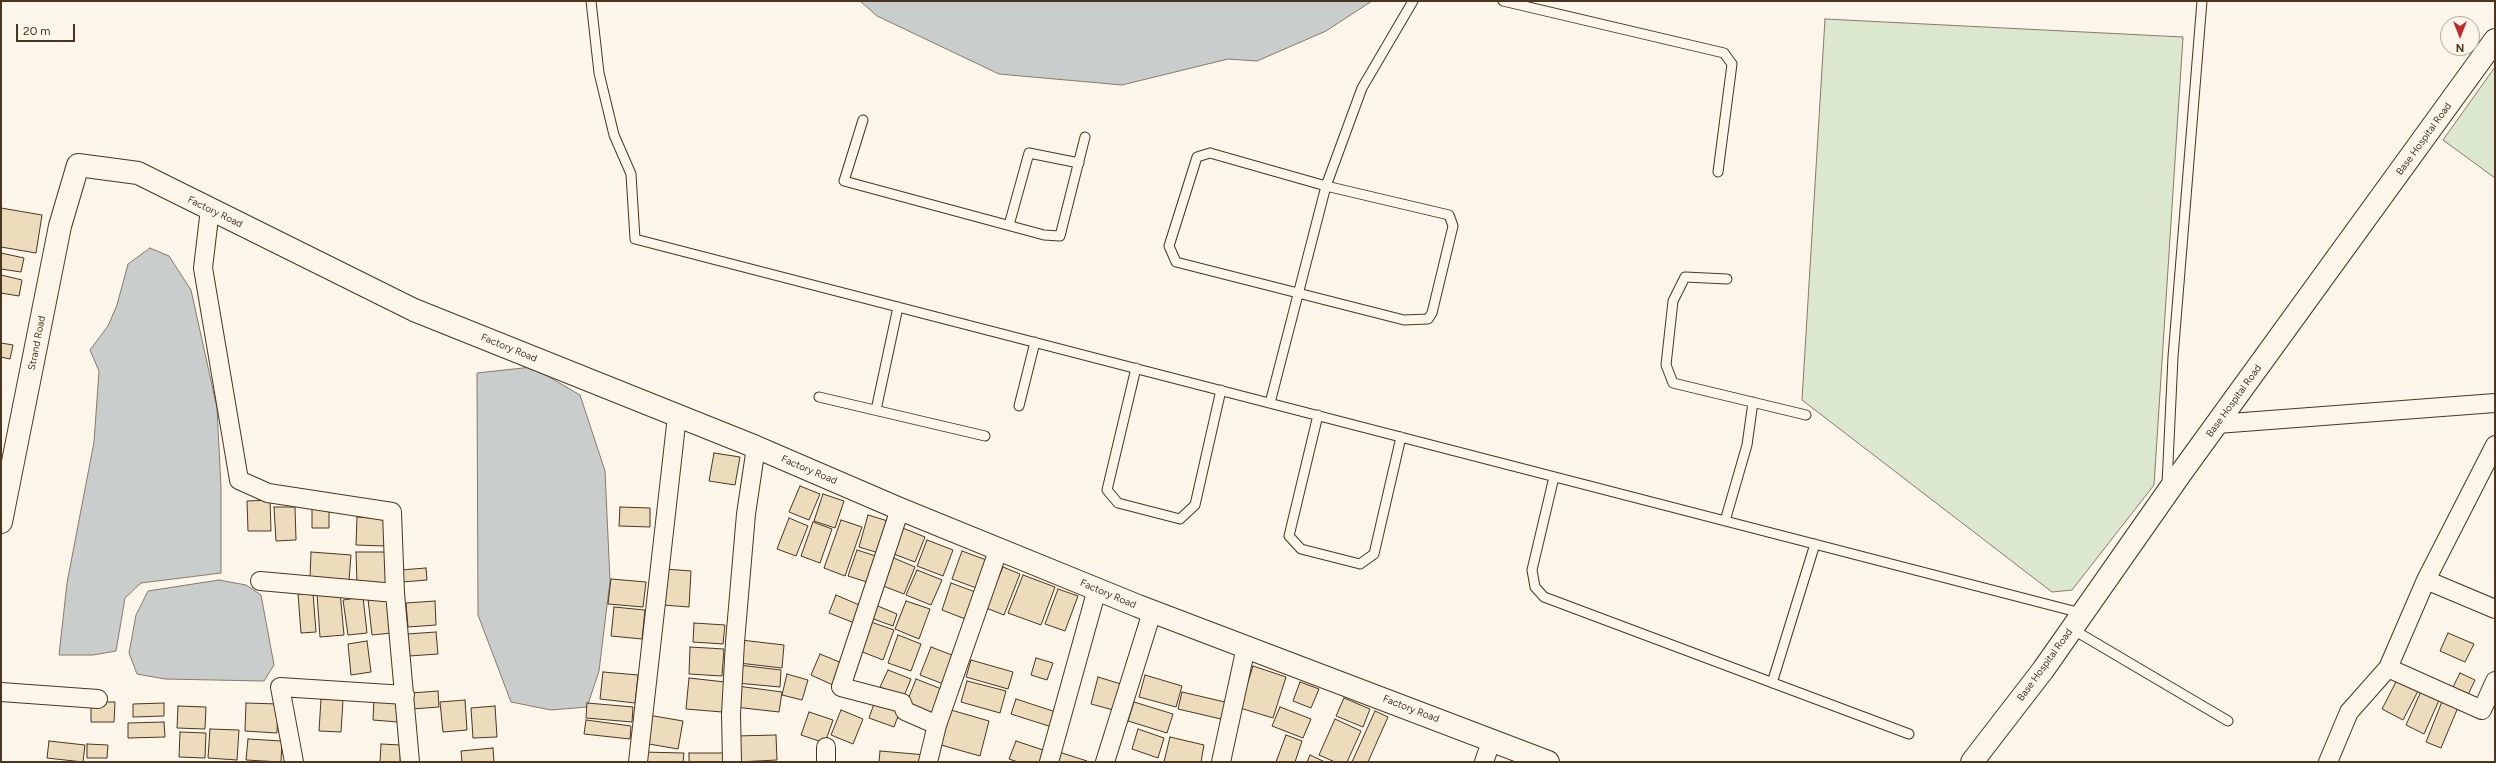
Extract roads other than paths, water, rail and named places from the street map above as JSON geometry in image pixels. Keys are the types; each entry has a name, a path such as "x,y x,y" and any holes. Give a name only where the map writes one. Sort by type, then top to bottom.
{"street":[{"name":"Base Hospital Road","path":"1972,762 2077,622 2166,495 2495,40"},
{"name":"Factory Road","path":"78,165 138,173 414,310 756,447 900,510 999,548 1152,612 1492,739 1548,762"},
{"name":"Strand Road","path":"1,522 60,226 78,165"},
{"path":"210,209 203,268 239,480 268,493 392,512 395,593 410,762"},
{"path":"2217,424 2495,404"},
{"path":"638,762 677,416"},
{"path":"2328,762 2349,712 2388,668 2426,580 2495,445"},
{"path":"732,762 731,714 735,642 746,514 756,447"},
{"path":"900,510 841,686 902,703 905,712 937,725"},
{"path":"928,762 937,725 999,548"},
{"path":"2426,580 2495,609"},
{"path":"260,582 395,593"},
{"path":"1049,762 1097,589"},
{"path":"1106,762 1152,612"},
{"path":"1221,762 1246,647"},
{"path":"2388,668 2482,710 2495,681"},
{"path":"294,762 280,687 405,695"},
{"path":"1,692 98,700"},
{"path":"1484,762 1492,739"}],"lane":[{"path":"591,1 601,80 614,135 631,174 635,239 1815,544 2077,622 2228,721"},
{"path":"1270,403 1326,186 1362,88 1413,1"},
{"path":"1503,1 1724,53 1732,64 1718,172"},
{"path":"2166,495 2173,357 2202,1"},
{"path":"863,120 844,181 1044,235 1060,236 1085,137"},
{"path":"1009,225 1029,153 1079,163"},
{"path":"1210,153 1326,186 1449,215 1453,226 1432,313 1428,319 1404,320 1298,293 1176,262 1169,246 1197,157 1210,153"},
{"path":"1727,279 1685,277 1672,301 1666,365 1672,383 1806,415"},
{"path":"876,410 898,307"},
{"path":"1019,406 1035,342"},
{"path":"1136,368 1107,490 1118,503 1180,518 1195,505 1221,390"},
{"path":"819,397 985,436"},
{"path":"1725,521 1747,445 1753,402"},
{"path":"1318,415 1290,536 1301,549 1360,564 1374,554 1401,437"},
{"path":"1554,477 1532,570 1535,587 1544,597 1909,734"},
{"path":"1772,683 1815,544"}]}
